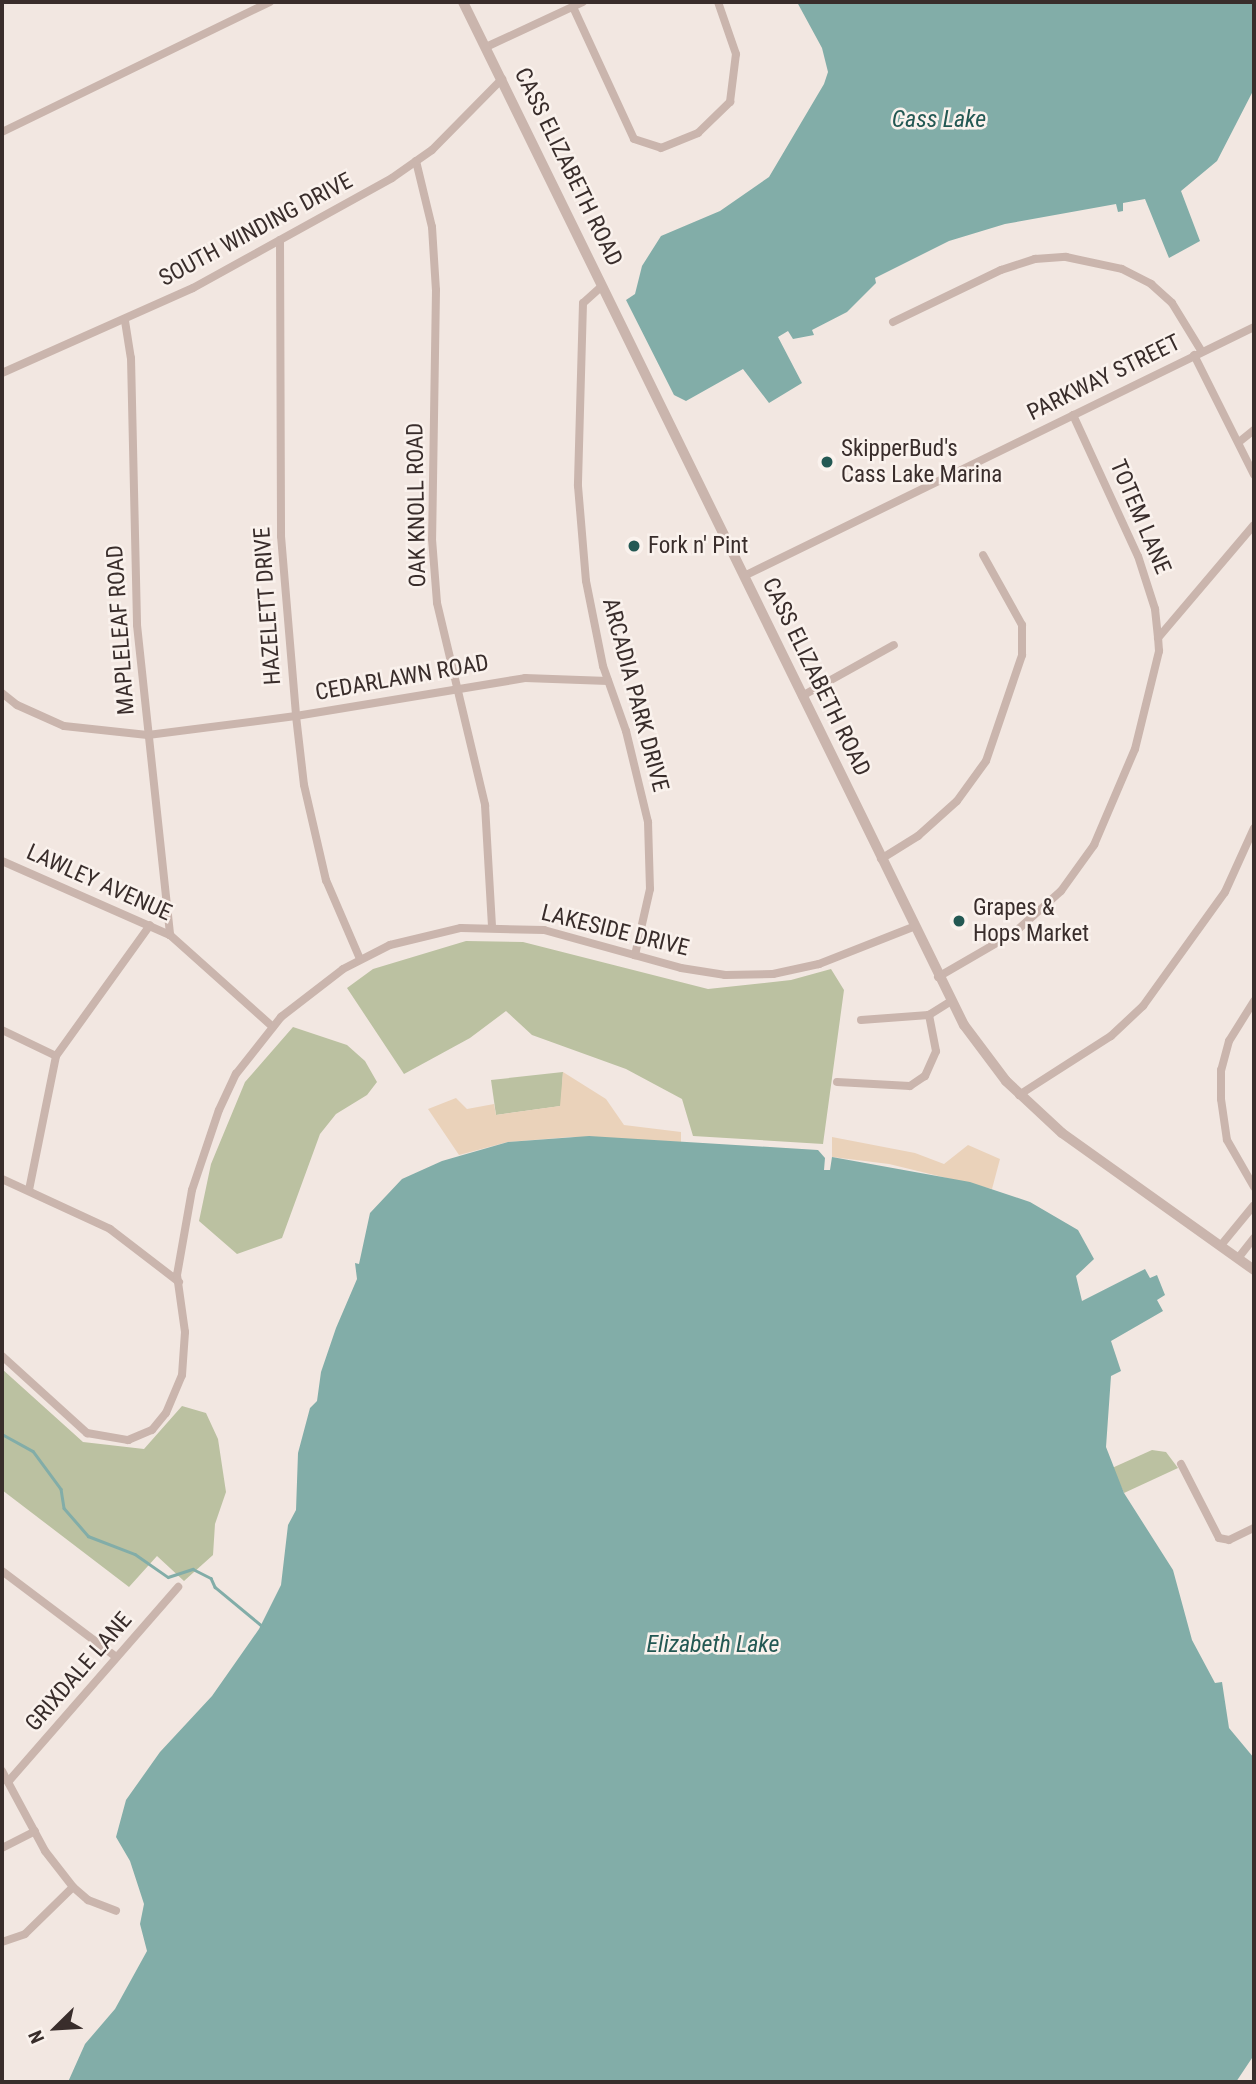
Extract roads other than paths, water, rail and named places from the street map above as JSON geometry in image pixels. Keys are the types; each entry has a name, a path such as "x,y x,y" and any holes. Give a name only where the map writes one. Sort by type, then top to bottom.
{"street":[{"path":"2,132 270,2"},
{"name":"CASS ELIZABETH ROAD","path":"463,2 913,927 951,1001 979,1046 1019,1095 1092,1156 1222,1244 1254,1270"},
{"path":"486,47 583,2"},
{"path":"573,7 634,139 660,148 698,133 730,102 736,54 718,2"},
{"name":"SOUTH WINDING DRIVE","path":"2,373 125,321 279,240 416,161 502,79"},
{"name":"OAK KNOLL ROAD","path":"416,161 432,227 436,290 433,552 437,603 485,805 492,928"},
{"name":"HAZELETT DRIVE","path":"279,240 281,536 296,716 304,785 326,880 360,959"},
{"path":"893,321 923,303 1034,259 1066,257 1122,269 1151,284 1172,303 1254,475"},
{"name":"ARCADIA PARK DRIVE","path":"602,286 583,303 578,486 586,581 608,681 626,731 648,822 650,889 635,955"},
{"name":"MAPLELEAF ROAD","path":"125,321 131,358 137,625 170,935"},
{"name":"PARKWAY STREET","path":"744,576 1254,327"},
{"name":"TOTEM LANE","path":"938,977 1014,933 1061,891 1094,845 1135,749 1159,651 1155,609 1138,556 1073,415"},
{"path":"1239,442 1254,430"},
{"path":"1158,638 1254,525"},
{"path":"881,859 918,836 957,802 986,761 1018,669 1022,625 983,555"},
{"path":"802,696 894,646"},
{"name":"CEDARLAWN ROAD","path":"2,693 64,726 148,735 296,716 456,687 525,678 608,681"},
{"path":"1019,1095 1111,1036 1143,1006 1225,892 1254,828"},
{"name":"LAWLEY AVENUE","path":"2,861 170,935 273,1027"},
{"path":"29,1190 57,1056 150,925"},
{"name":"LAKESIDE DRIVE","path":"2,1356 87,1433 128,1440 141,1435 166,1413 182,1375 186,1332 179,1282 192,1190 219,1110 236,1074 273,1027 301,999 360,959 420,936 492,928 544,930 635,955 724,975 772,974 819,964 913,927"},
{"path":"862,1020 929,1015 951,1001"},
{"path":"1254,1001 1229,1041 1221,1070 1221,1100 1227,1140 1254,1187"},
{"path":"837,1082 910,1086 925,1076 936,1051 929,1015"},
{"path":"2,1030 57,1056"},
{"path":"2,1179 110,1229 179,1282"},
{"path":"1222,1244 1254,1205"},
{"path":"1239,1257 1254,1238"},
{"path":"1181,1464 1219,1538 1229,1540 1254,1528"},
{"path":"2,1571 116,1657"},
{"name":"GRIXDALE LANE","path":"8,1782 178,1587"},
{"path":"2,1771 35,1831 73,1888 88,1900 116,1911"},
{"path":"2,1848 35,1831"},
{"path":"2,1942 25,1934 73,1888"}],"water":[{"name":"Cass Lake","path":"797,2 1254,2 1254,89 1217,161 1181,191 1200,241 1169,258 1145,199 1123,203 1123,211 1118,212 1116,204 1005,224 949,241 875,278 876,283 847,312 812,330 814,335 793,339 788,331 778,337 802,383 769,403 743,369 686,401 674,395 626,300 635,294 642,266 661,236 720,211 769,177 824,84 828,72 822,48"},
{"name":"Elizabeth Lake","path":"589,1136 818,1150 825,1158 824,1170 830,1170 832,1157 970,1182 1030,1202 1078,1230 1094,1259 1076,1276 1082,1301 1145,1269 1150,1278 1157,1275 1165,1295 1157,1300 1163,1311 1111,1341 1121,1371 1111,1376 1106,1447 1124,1493 1173,1570 1192,1640 1215,1683 1222,1682 1229,1728 1254,1758 1254,2055 1236,2082 68,2082 85,2044 115,2009 147,1951 140,1924 144,1904 130,1861 116,1837 126,1800 160,1752 212,1696 259,1629 281,1585 288,1525 296,1510 298,1453 310,1408 317,1401 321,1372 357,1279 355,1263 359,1264 370,1213 402,1179 442,1161 508,1142"}],"waterway":[{"path":"2,1434 33,1451 61,1489 64,1508 88,1536 135,1554 168,1577 193,1569 211,1578 215,1587 261,1625"}],"place":[{"name":"SkipperBud's Cass Lake Marina","path":"827,462"},
{"name":"Fork n' Pint","path":"634,546"},
{"name":"Grapes & Hops Market","path":"959,921"}]}
